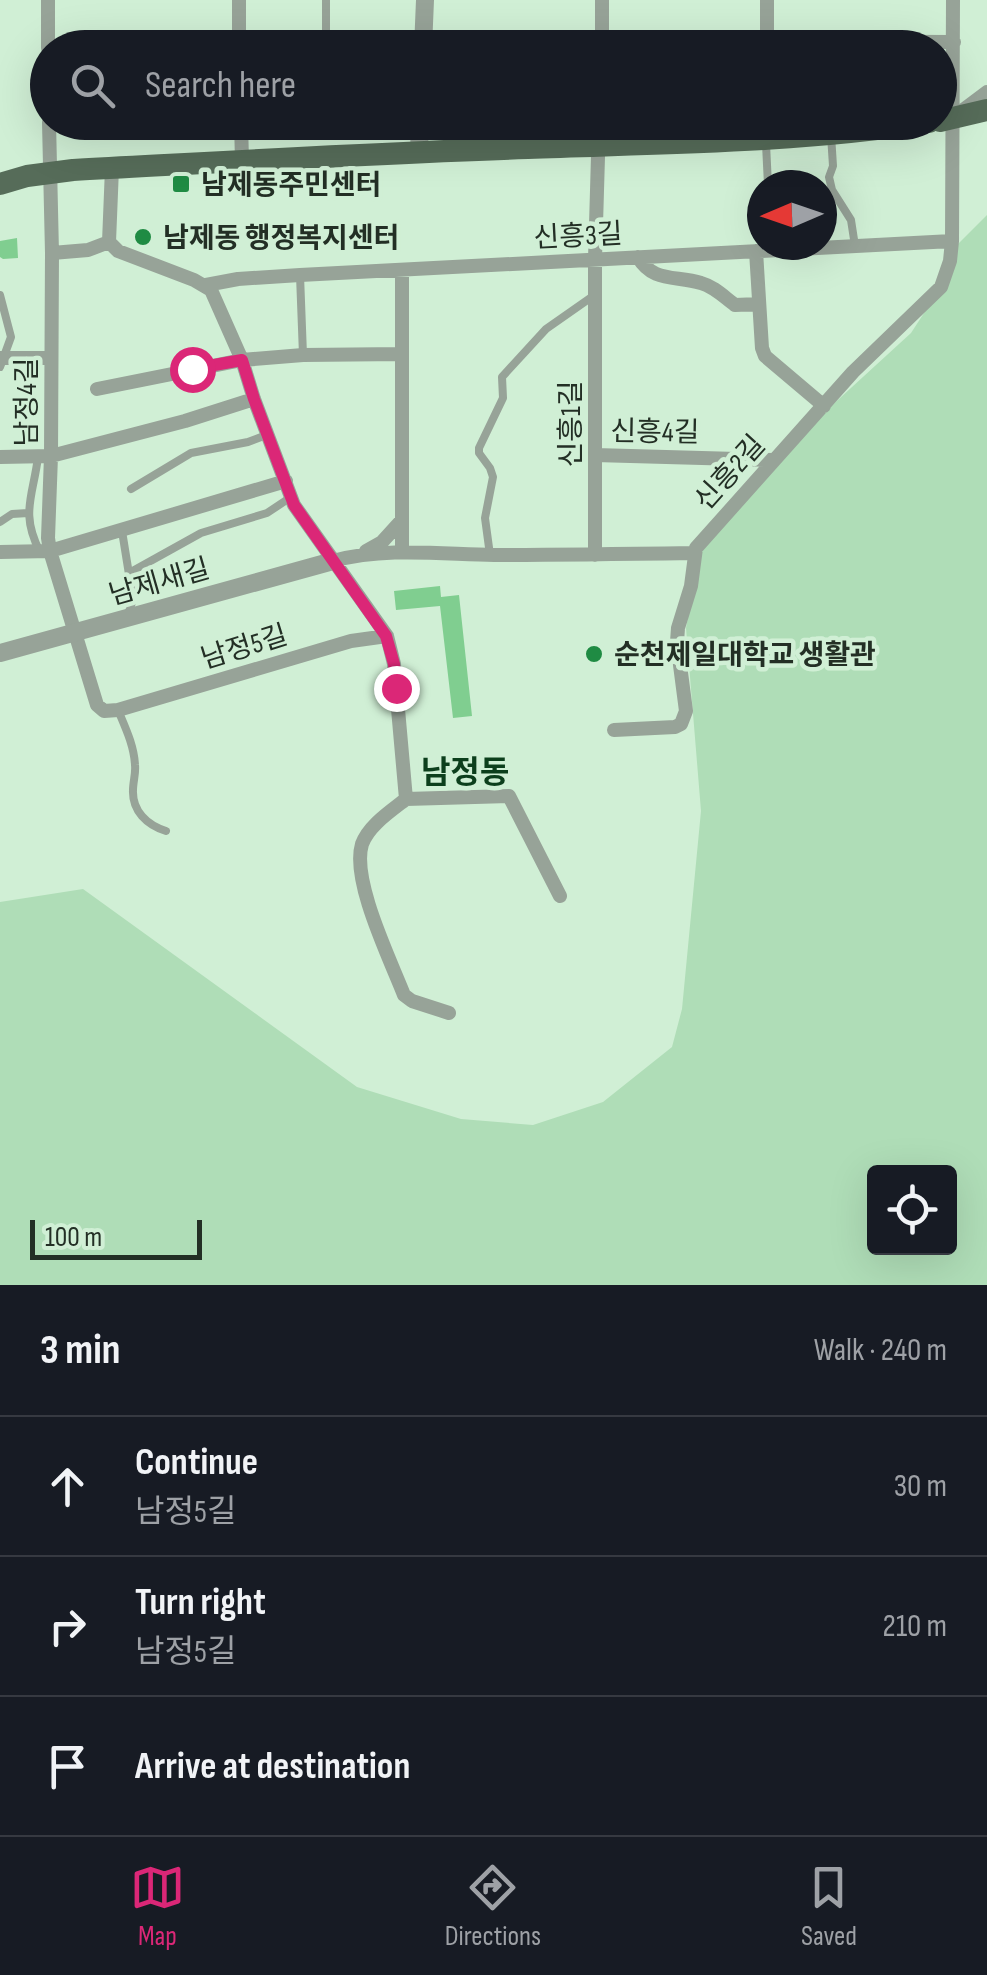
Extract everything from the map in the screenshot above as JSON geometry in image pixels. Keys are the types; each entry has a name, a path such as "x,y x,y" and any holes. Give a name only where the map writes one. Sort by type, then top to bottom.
{"main road":[{"path":"957,117 987,110"},
{"path":"0,184 50,173 419,152 539,140"}],"street":[{"path":"48,0 48,30"},
{"path":"239,0 239,30"},
{"path":"424,30 425,0"},
{"path":"602,0 602,30"},
{"path":"767,0 767,30"},
{"path":"954,0 954,30"},
{"path":"957,112 987,92"},
{"name":"남정4길","path":"49,140 51,358 44,456 48,538 45,551 97,704 104,711 118,710"},
{"path":"241,140 242,162"},
{"path":"419,140 419,152"},
{"name":"신흥1길","path":"594,555 599,140"},
{"path":"948,140 952,241"},
{"path":"109,242 112,168"},
{"name":"신흥3길","path":"837,247 952,241"},
{"name":"신흥2길","path":"614,730 681,724 686,711 676,642 691,586 694,553 852,374 941,287 952,241"},
{"path":"52,253 88,250 109,242"},
{"path":"109,242 118,250 211,290 242,360 300,515 386,636 394,664 406,799"},
{"name":"신흥3길","path":"402,270 747,251"},
{"path":"638,257 651,273 702,283 735,305 759,304"},
{"path":"757,260 764,356 824,406"},
{"path":"206,285 238,279 402,270 402,552"},
{"path":"97,389 242,360 402,354"},
{"path":"1,360 51,358"},
{"path":"0,458 44,456 254,399"},
{"name":"신흥4길","path":"595,455 774,460"},
{"path":"0,552 45,551 289,489"},
{"path":"360,554 382,542 402,520"},
{"path":"333,561 360,554 402,552 694,553"},
{"name":"남제새길","path":"0,653 333,561"},
{"name":"남정5길","path":"118,710 351,641 386,636"},
{"path":"449,1013 404,995 360,880 362,844 370,830 406,799 510,796 560,896"}],"lane":[{"path":"326,0 326,30"},
{"path":"766,140 767,170"},
{"path":"832,140 830,195 852,220 854,246"},
{"path":"300,275 303,355"},
{"name":"신흥1길","path":"490,555 485,518 494,477 479,448 503,398 502,377 546,329 596,294"},
{"path":"0,296 11,338 1,360"},
{"path":"131,489 191,452 248,442 269,434"},
{"path":"44,456 28,526 45,551"},
{"path":"130,573 201,532 267,513 289,489"},
{"path":"0,522 12,514 28,513"},
{"path":"122,532 133,599 127,619"},
{"path":"118,710 136,766 135,807 151,826 166,831"}],"green space":[{"path":"987,215 987,1285 0,1285 0,902 83,889 357,1087 461,1119 533,1125 603,1102 672,1047 682,1009 701,811 686,628 700,551 828,409 911,333 941,287 951,251"}],"building":[{"path":"17,238 18,258 0,257 0,241"},
{"path":"440,586 441,597 459,595 472,716 453,718 440,606 396,610 394,591"}],"place":[{"name":"남제동주민센터","path":"181,184"},
{"name":"남제동 행정복지센터","path":"143,237"},
{"name":"순천제일대학교 생활관","path":"594,654"}],"district":[{"name":"남정동","path":"465,772"}],"route":[{"path":"192,369 242,360 294,505 386,636 396,688"}]}
